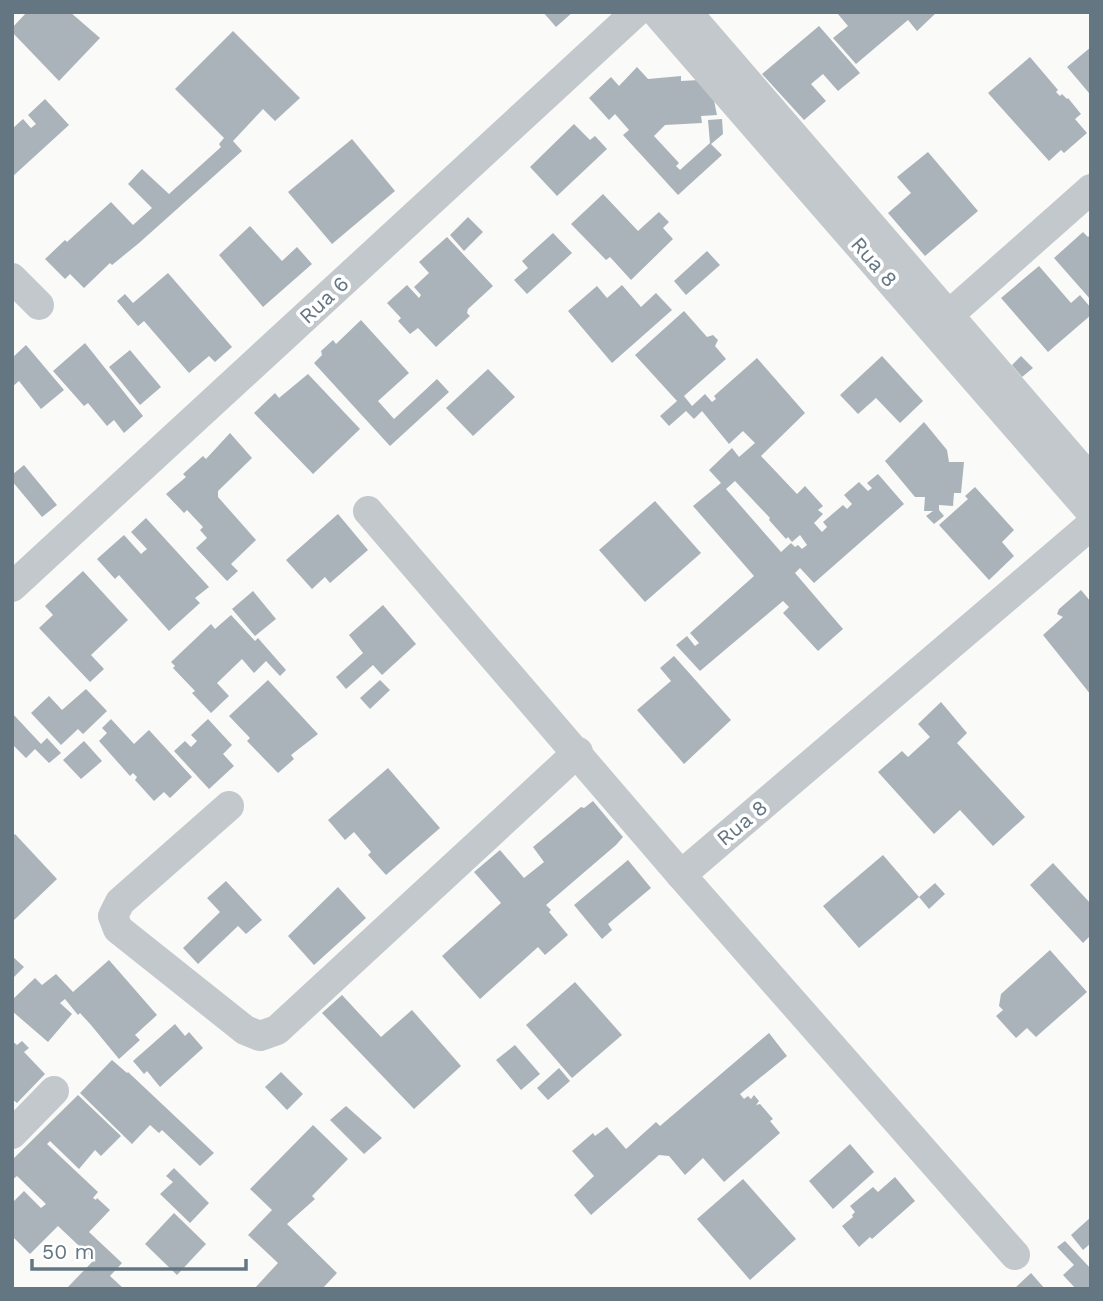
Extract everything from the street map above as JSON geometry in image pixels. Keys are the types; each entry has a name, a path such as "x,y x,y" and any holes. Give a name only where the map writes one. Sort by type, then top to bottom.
{"street":[{"name":"Rua 6","path":"12,587 636,12"},
{"name":"Rua 8","path":"656,12 940,323 1091,480"},
{"name":"Rua 8","path":"687,12 1091,512"},
{"path":"940,323 1091,190"},
{"path":"12,278 39,305"},
{"path":"368,511 681,875 1015,1255"},
{"name":"Rua 8","path":"681,875 1091,525"},
{"path":"229,806 120,902 113,916 118,929 245,1030 260,1036 277,1031 578,752"},
{"path":"12,1134 54,1091"}],"building":[{"path":"27,12 70,12 100,38 59,81 12,32 12,28"},
{"path":"543,12 573,12 556,27"},
{"path":"937,12 917,31 908,20 856,64 833,38 848,26 838,14"},
{"path":"819,26 860,73 838,91 823,74 811,84 826,101 804,120 762,74"},
{"path":"233,31 300,98 275,121 263,109 233,141 242,151 84,288 70,274 65,279 45,259 111,202 133,225 152,208 128,184 142,169 169,194 221,147 219,144 224,138 175,89"},
{"path":"1091,47 1091,91 1089,93 1067,67"},
{"path":"1030,57 1058,90 1056,92 1068,98 1081,114 1075,119 1087,133 1064,153 1061,150 1049,161 988,93"},
{"path":"637,67 648,79 681,76 681,81 699,80 712,91 717,115 701,116 702,123 665,125 654,136 679,163 676,166 680,170 710,143 708,120 722,119 723,134 711,144 722,155 678,195 623,135 629,130 615,114 609,120 589,98 611,77 619,86"},
{"path":"45,99 69,125 12,177 12,129 23,119 31,128 36,124 28,115"},
{"path":"574,124 590,140 595,136 607,149 557,196 530,167"},
{"path":"352,139 395,191 332,244 288,192"},
{"path":"928,152 978,211 925,256 888,213 911,193 897,177"},
{"path":"603,194 638,231 659,212 669,222 663,228 673,239 631,280 610,257 606,260 571,224"},
{"path":"468,217 483,232 464,251 450,235"},
{"path":"250,226 282,261 297,247 312,264 263,307 219,255"},
{"path":"1083,232 1088,237 1091,234 1091,300 1054,258"},
{"path":"553,233 572,253 527,294 514,280 528,268 522,261"},
{"path":"447,237 493,286 468,309 470,316 436,347 418,328 410,334 398,321 401,318 387,303 407,285 419,298 421,295 414,287 429,273 419,262"},
{"path":"707,251 720,265 686,295 674,281"},
{"path":"1039,266 1071,303 1080,295 1091,308 1091,315 1048,352 1001,298"},
{"path":"168,273 232,347 215,362 209,356 189,373 144,321 138,326 117,301 125,294 133,303"},
{"path":"622,285 641,307 656,293 672,310 612,363 568,311 597,286 607,298"},
{"path":"684,311 707,337 713,335 718,340 715,346 726,359 684,396 692,406 705,394 712,402 716,399 714,396 757,358 805,413 761,456 797,494 805,486 823,506 818,510 823,514 814,523 822,532 827,527 823,522 843,505 847,509 852,504 844,495 859,482 868,491 872,488 867,483 878,474 904,504 814,583 800,568 795,573 843,629 818,651 783,613 789,607 783,601 700,671 676,645 687,636 695,646 699,643 690,633 754,576 693,506 721,483 709,470 732,448 739,457 755,443 743,431 729,444 702,411 694,419 686,411 669,426 660,416 677,401 635,355","holes":["735,481 786,539 788,537 792,542 800,535 807,545 802,549 791,543 781,552 726,489"]},
{"path":"361,320 409,373 378,401 394,419 437,379 449,392 390,446 314,363 322,355 321,351 333,340 336,344"},
{"path":"85,343 143,416 124,433 114,420 107,426 88,403 84,406 53,371"},
{"path":"26,345 64,390 41,409 19,381 12,387 12,358"},
{"path":"130,350 161,387 140,405 109,367"},
{"path":"882,356 923,401 900,423 876,398 858,414 840,395"},
{"path":"1021,356 1033,368 1022,377 1012,365"},
{"path":"488,369 515,397 473,436 446,408"},
{"path":"308,374 360,429 313,474 254,413 275,393 279,398"},
{"path":"924,422 947,450 949,462 964,462 961,493 954,493 953,506 939,505 944,516 934,524 926,516 933,511 924,511 925,497 915,497 885,461"},
{"path":"230,433 252,458 218,491 218,497 256,540 231,564 238,571 227,581 196,548 207,538 200,530 203,527 187,510 184,513 166,494 186,477 183,474 203,456 206,459"},
{"path":"24,465 57,505 42,517 12,481 12,475"},
{"path":"975,487 1014,530 1002,542 1014,556 989,580 939,525 968,499 965,496"},
{"path":"655,501 701,553 645,602 599,550"},
{"path":"338,514 368,550 330,583 325,577 312,589 286,560"},
{"path":"146,518 209,587 195,598 200,603 169,631 119,575 115,579 97,559 124,535 141,554 147,549 131,532"},
{"path":"83,571 128,620 91,655 104,669 90,682 39,628 53,615 45,606"},
{"path":"1081,590 1091,602 1091,695 1043,635 1063,617 1057,614 1059,609"},
{"path":"253,591 276,619 255,636 232,609"},
{"path":"383,605 416,644 382,675 373,665 346,689 336,677 363,653 349,635"},
{"path":"231,615 255,641 258,638 286,670 280,676 266,661 254,673 242,659 217,683 229,696 211,713 192,693 195,691 173,668 175,666 171,662 211,624 215,629"},
{"path":"674,656 731,720 684,764 637,710 671,681 660,668"},
{"path":"268,680 318,734 291,755 294,759 278,773 247,741 250,738 229,716"},
{"path":"380,680 390,690 370,709 360,698"},
{"path":"86,689 107,711 83,734 78,729 61,745 31,713 49,696 62,710"},
{"path":"941,702 967,733 957,743 1025,817 993,846 960,810 934,834 878,772 902,751 908,757 930,737 918,724"},
{"path":"12,713 41,744 47,738 61,753 49,763 35,749 26,758 12,744"},
{"path":"111,719 134,744 149,730 192,777 170,798 164,792 154,801 135,780 137,777 133,773 130,776 99,741 107,733 102,728"},
{"path":"208,719 232,745 223,754 234,766 209,789 174,751 185,741 191,747 197,741 191,735"},
{"path":"84,741 102,761 81,779 63,760"},
{"path":"388,768 440,828 386,875 368,855 371,852 354,832 345,840 328,820"},
{"path":"593,801 623,837 546,905 568,935 545,955 538,947 480,999 442,956 501,903 474,872 500,850 524,878 544,862 533,847 581,807 584,808"},
{"path":"15,834 57,879 12,922 12,837"},
{"path":"883,855 919,897 859,948 823,906"},
{"path":"628,860 651,888 608,924 612,930 602,939 574,905"},
{"path":"1053,863 1091,904 1091,935 1083,943 1030,885"},
{"path":"226,881 262,920 246,934 238,926 198,964 183,948 220,912 207,898"},
{"path":"935,883 945,894 929,909 919,897"},
{"path":"338,887 366,918 314,965 288,936"},
{"path":"1050,950 1087,992 1036,1037 1027,1028 1016,1038 996,1016 1003,1010 999,1006 1001,994"},
{"path":"12,956 24,967 12,979"},
{"path":"109,960 157,1015 135,1035 140,1040 119,1059 65,999 60,1003 72,1014 48,1042 12,1011 12,1000 35,978 42,985 56,974 73,992"},
{"path":"575,982 622,1035 572,1078 526,1025"},
{"path":"342,995 381,1037 412,1010 461,1066 414,1109 322,1013"},
{"path":"175,1024 185,1036 189,1032 203,1048 160,1087 147,1071 144,1074 133,1061"},
{"path":"769,1033 787,1056 740,1094 744,1099 748,1096 751,1099 754,1095 759,1101 756,1105 760,1104 773,1119 770,1121 780,1133 724,1182 703,1158 685,1175 669,1156 659,1155 591,1215 574,1195 594,1176 572,1151 593,1133 595,1136 607,1127 626,1149 656,1122 660,1126"},
{"path":"12,1041 17,1045 22,1041 29,1048 24,1052 45,1074 17,1103 12,1099"},
{"path":"515,1045 540,1074 521,1090 496,1060"},
{"path":"112,1060 214,1153 200,1166 162,1130 159,1133 150,1125 132,1144 80,1093"},
{"path":"559,1068 570,1081 548,1100 537,1088"},
{"path":"281,1072 303,1094 287,1110 265,1087"},
{"path":"78,1095 121,1136 101,1156 95,1150 79,1169 50,1141 47,1144 98,1192 93,1198 97,1198 110,1210 89,1232 122,1263 110,1276 124,1289 66,1289 94,1260 58,1226 30,1254 12,1236 12,1203 24,1191 41,1208 46,1204 17,1176 12,1180 12,1160"},
{"path":"346,1106 382,1138 364,1154 330,1120"},
{"path":"313,1125 348,1159 312,1196 315,1199 287,1224 337,1273 322,1289 254,1289 278,1263 248,1235 272,1210 250,1189"},
{"path":"850,1144 874,1172 833,1209 809,1181"},
{"path":"174,1168 209,1203 190,1223 160,1194 173,1182 166,1176"},
{"path":"895,1177 915,1201 859,1247 842,1226 855,1212 850,1206 873,1187 878,1192"},
{"path":"743,1179 796,1239 750,1280 697,1219"},
{"path":"174,1213 206,1244 177,1275 145,1244"},
{"path":"1091,1217 1091,1243 1083,1250 1071,1235"},
{"path":"1065,1241 1091,1269 1091,1289 1076,1289 1063,1275 1074,1265 1057,1247"},
{"path":"1031,1273 1045,1289 1014,1289"}]}
